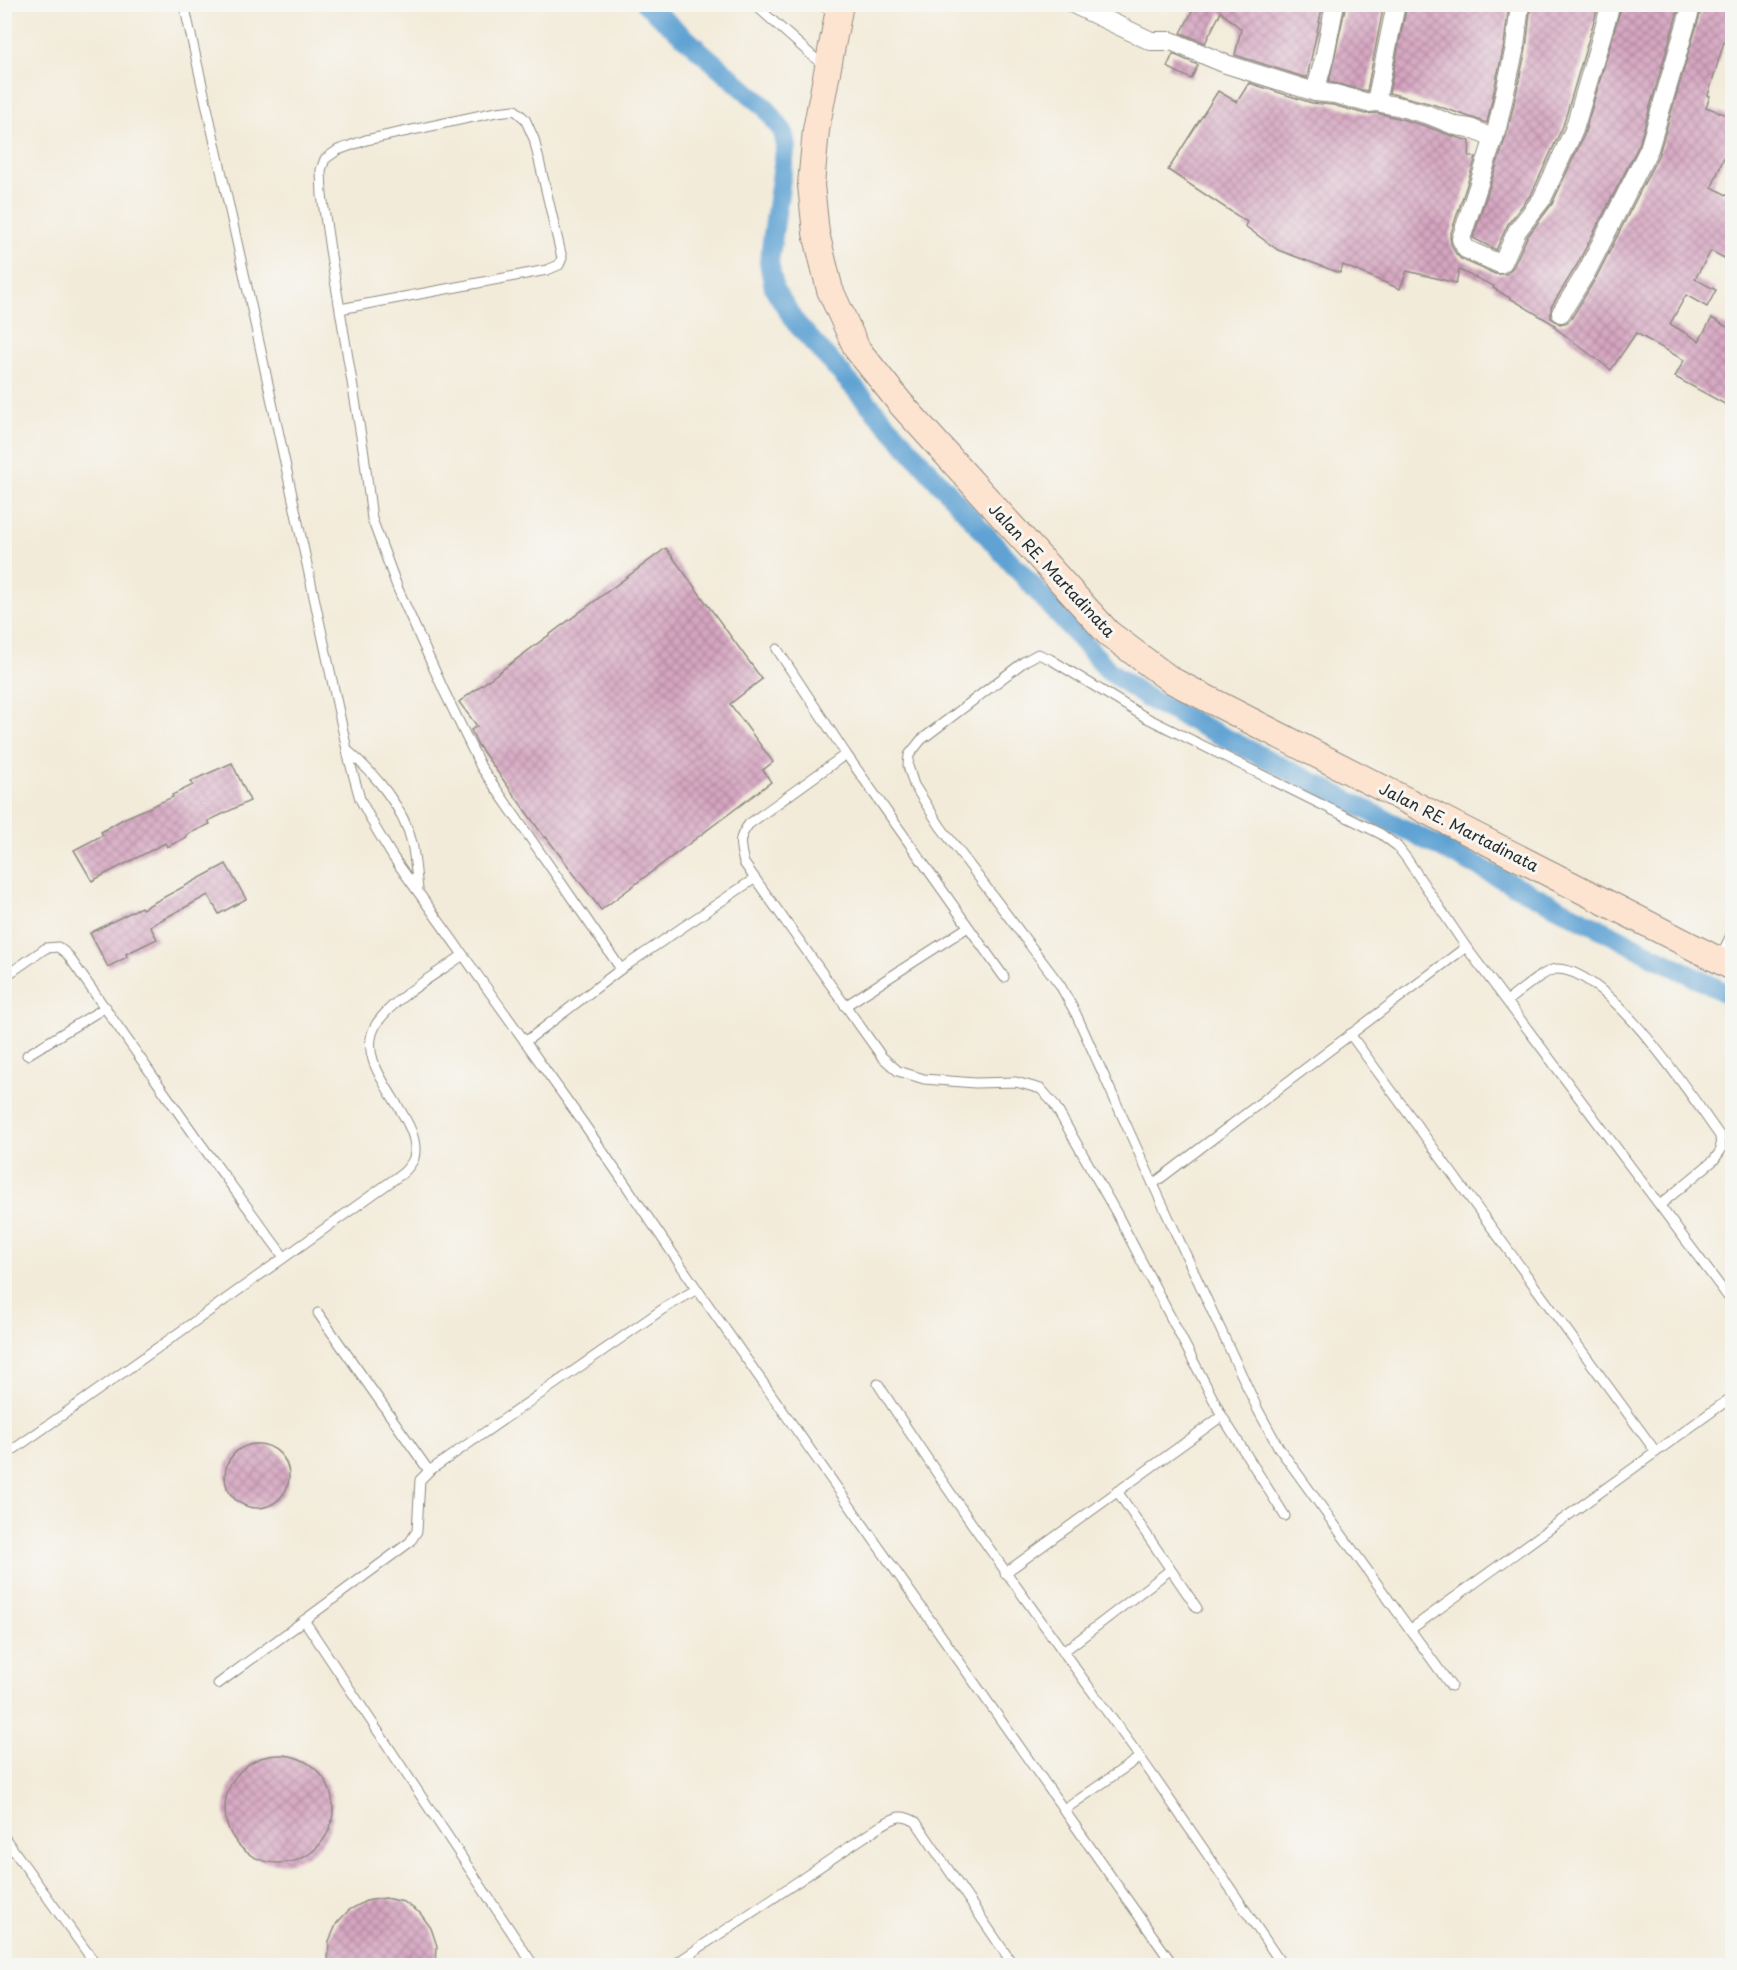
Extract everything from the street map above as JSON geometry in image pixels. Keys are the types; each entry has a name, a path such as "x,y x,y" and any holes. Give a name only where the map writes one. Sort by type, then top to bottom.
{"main road":[{"name":"Jalan RE. Martadinata","path":"832,8 827,69 816,130 811,185 816,233 830,290 857,349 901,404 1108,633 1171,680 1726,963"}],"street":[{"path":"1073,4 1151,41 1171,41 1226,64 1315,92 1335,94 1368,103 1376,102 1429,115 1441,121 1470,128 1494,139"},
{"path":"1315,92 1335,4"},
{"path":"1376,102 1395,4"},
{"path":"1520,4 1515,47 1494,139 1461,239 1466,249 1500,264 1517,231 1542,199 1574,130 1611,4"},
{"path":"1562,313 1587,271 1649,149 1692,4"}],"lane":[{"path":"183,4 360,799 376,829 418,892 584,1124 697,1289 1174,1965"},
{"path":"754,4 827,69"},
{"path":"340,309 547,270 559,265 562,258 534,139 525,119 514,111 496,112 366,140 338,150 325,159 321,170 322,195 340,309 364,454 372,519 398,589 481,767 621,969"},
{"path":"777,649 846,754 1004,977"},
{"path":"1451,1686 1279,1448 1258,1410 1076,1014 1060,986 940,826 914,785 908,766 909,755 921,740 987,689 1038,654 1145,717 1381,834 1397,846 1407,859 1466,947 1732,1302"},
{"path":"348,751 368,768 402,819 411,841 418,892"},
{"path":"846,754 749,824 741,834 740,845 744,863 882,1057 898,1071 924,1079 975,1083 1016,1082 1041,1089 1054,1104 1117,1214 1222,1416 1285,1516"},
{"path":"525,1042 621,969 754,879"},
{"path":"845,1005 968,927"},
{"path":"1726,963 1732,933"},
{"path":"4,977 46,948 58,946 67,954 195,1136 284,1257"},
{"path":"1153,1184 1466,947"},
{"path":"4,1456 150,1355 404,1173 414,1159 414,1142 409,1127 375,1066 370,1047 377,1024 398,1002 463,955"},
{"path":"1507,1000 1547,972 1556,969 1569,972 1586,979 1611,999 1646,1035 1720,1136 1721,1150 1714,1160 1660,1204"},
{"path":"27,1055 106,1007"},
{"path":"1350,1034 1656,1452"},
{"path":"218,1684 410,1542 417,1532 420,1480 429,1471 663,1309 697,1289"},
{"path":"318,1313 429,1471"},
{"path":"878,1384 1005,1573 1140,1757 1283,1965"},
{"path":"1411,1629 1732,1397"},
{"path":"1005,1573 1222,1416"},
{"path":"1117,1491 1197,1608"},
{"path":"1063,1652 1170,1570"},
{"path":"304,1620 534,1965"},
{"path":"1064,1810 1140,1757"},
{"path":"672,1965 882,1825 895,1817 906,1816 915,1822 1014,1965"},
{"path":"4,1837 97,1965"}],"building":[{"path":"1196,4 1323,4 1307,78 1235,55 1241,29 1221,12 1205,43 1181,33"},
{"path":"1346,4 1370,7 1371,4 1384,4 1367,91 1329,82"},
{"path":"1407,4 1509,4 1504,45 1487,123 1432,104 1389,93"},
{"path":"1531,4 1599,4 1563,126 1532,193 1508,224 1496,250 1473,238 1508,130 1526,49"},
{"path":"1622,4 1680,4 1639,145 1577,265 1551,307 1551,318 1560,324 1571,319 1597,276 1659,154 1703,4 1732,4 1732,45 1724,42 1706,107 1732,117 1732,137 1712,187 1732,198 1732,262 1711,251 1695,279 1716,290 1707,307 1686,295 1670,324 1699,341 1712,318 1732,330 1732,408 1675,377 1684,360 1636,333 1611,370 1554,327 1555,325 1493,288 1494,286 1459,270 1456,283 1407,271 1400,289 1343,265 1340,273 1278,250 1245,226 1247,222 1168,170 1218,91 1237,102 1249,83 1312,103 1333,105 1365,114 1376,113 1425,126 1470,141 1469,156 1476,157 1450,236 1456,254 1461,259 1495,274 1506,274 1513,267 1527,237 1552,204 1584,135"},
{"path":"1173,54 1198,65 1191,79 1167,67"},
{"path":"666,548 762,679 730,704 773,762 763,770 771,782 601,910 545,838 478,745 471,730 477,726 459,702"},
{"path":"232,763 250,801 208,821 210,824 186,835 187,837 167,847 165,843 92,881 74,850 103,835 101,832 123,819 173,797 172,795 193,785 191,781"},
{"path":"226,864 246,899 219,914 208,895 150,926 157,939 126,954 127,957 108,967 90,933 141,907 142,909"},
{"path":"251,1444 263,1444 280,1453 287,1464 289,1476 287,1488 280,1499 263,1508 251,1508 239,1503 230,1494 225,1482 225,1470 230,1458 239,1449"},
{"path":"279,1755 300,1759 317,1771 329,1788 333,1809 329,1830 317,1847 300,1859 279,1863 258,1859 241,1847 229,1830 225,1809 229,1788 241,1771 258,1759"},
{"path":"385,1898 404,1902 420,1913 431,1928 437,1946 436,1965 328,1965 329,1941 337,1923 349,1910 366,1901"}],"waterway":[{"path":"646,4 766,108 783,132 786,145 769,262 774,288 795,322 1108,670 1147,698 1732,996"}]}
